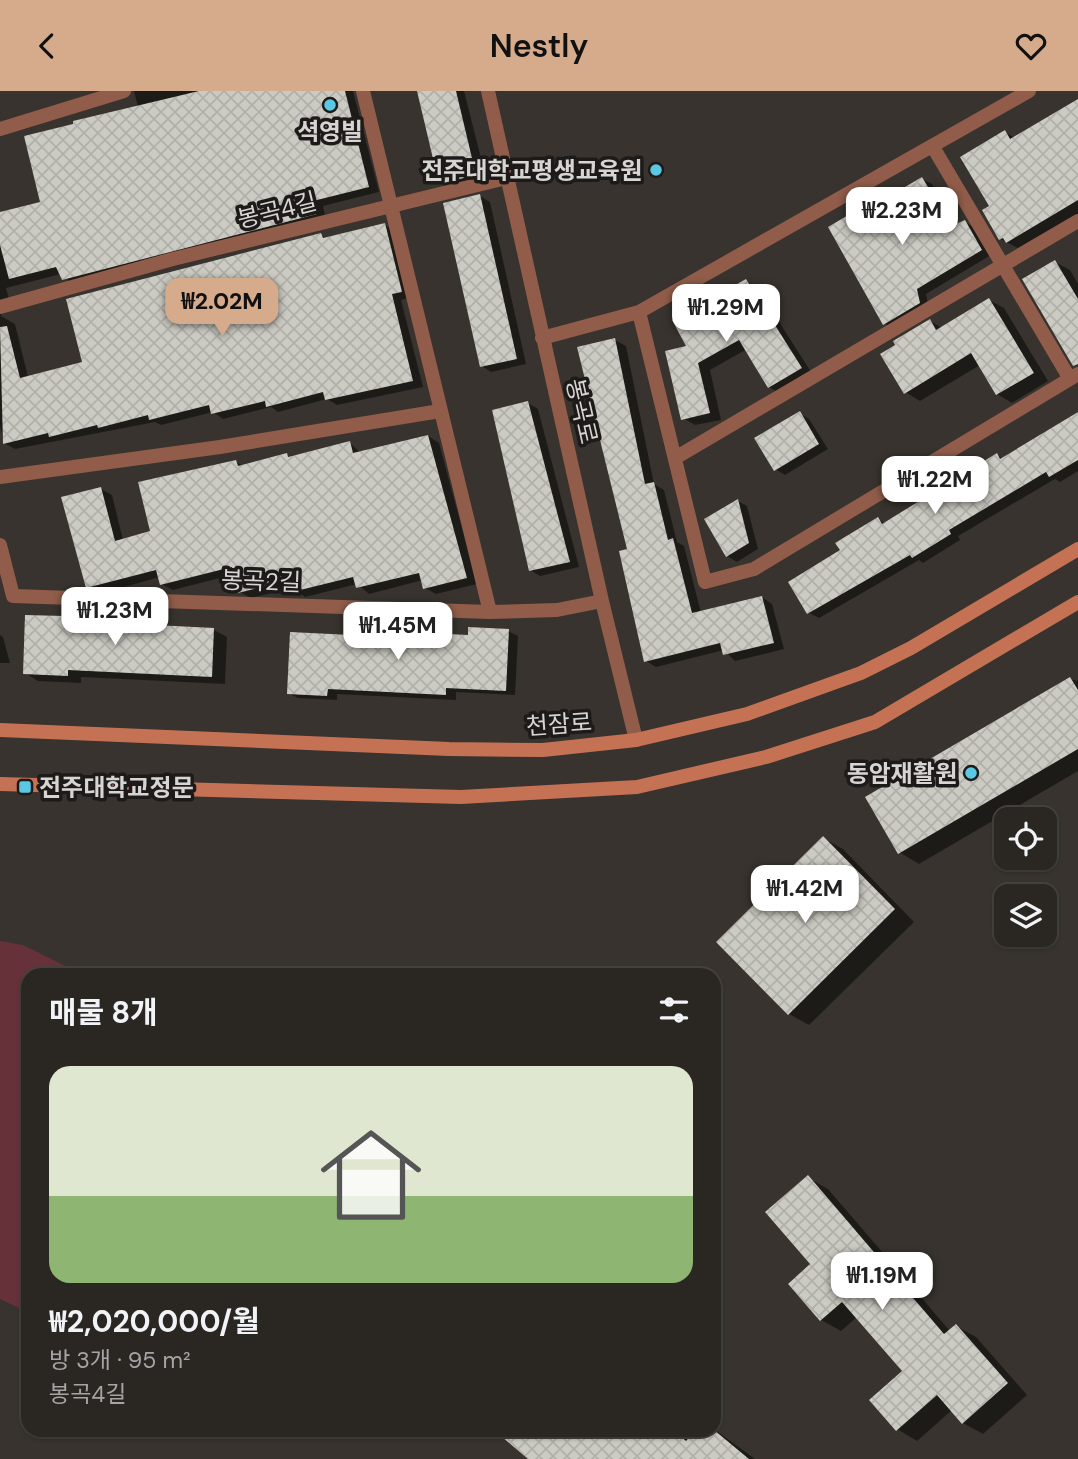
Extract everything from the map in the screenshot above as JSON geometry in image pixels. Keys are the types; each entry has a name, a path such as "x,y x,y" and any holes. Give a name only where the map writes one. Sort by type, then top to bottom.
{"street":[{"path":"0,129 124,91"},
{"path":"363,91 490,611"},
{"name":"봉곡로","path":"488,91 510,177 542,338 636,740"},
{"path":"542,338 639,312 933,148 1029,91"},
{"path":"639,312 705,582 754,569 1074,377 1002,266 933,148"},
{"name":"봉곡4길","path":"0,307 173,259 510,177"},
{"path":"675,458 1078,221"},
{"path":"0,477 220,447 440,411"},
{"name":"봉곡2길","path":"0,545 13,596 490,611 557,610 602,601"},
{"name":"천잠로","path":"0,730 449,749 543,750 636,740 747,714 861,673 911,648 1078,549"},
{"path":"0,784 461,797 637,787 766,757 875,722 1078,602"}],"shaded area":[{"path":"0,941 23,945 69,968 21,968 21,1309 0,1299"}],"building":[{"path":"199,91 345,91 369,187 313,201 317,214 62,280 56,267 9,279 0,245 0,212 40,202 24,136 73,124 73,121"},
{"path":"417,91 456,91 476,175 439,184"},
{"path":"1078,99 1078,200 1006,243 1003,238 999,240 982,210 989,206 960,157 1005,130 1010,139"},
{"path":"922,177 951,226 965,220 982,250 917,289 920,303 883,325 828,227 867,204 869,208"},
{"path":"480,194 517,359 480,367 443,203"},
{"path":"385,223 402,292 392,294 413,381 325,400 323,392 266,407 265,401 211,414 209,405 149,420 148,415 98,428 97,425 49,437 48,433 3,444 0,327 7,326 20,378 82,362 66,299 321,233 323,238"},
{"path":"1055,260 1078,299 1078,364 1073,366 1022,279"},
{"path":"746,279 802,368 768,388 739,340 698,363 710,413 681,420 665,351 686,346 672,320"},
{"path":"989,298 1034,373 996,395 971,353 904,394 880,354 895,345 893,341 930,319 936,330"},
{"path":"615,338 645,484 654,482 668,540 673,538 692,613 762,596 774,643 723,655 720,643 644,662 619,551 627,549 577,347"},
{"path":"528,401 570,562 529,571 492,410"},
{"path":"800,411 819,444 774,471 754,438"},
{"path":"1078,412 1078,460 1049,477 1046,472 949,530 951,534 912,558 910,555 807,614 788,582 840,550 835,543 878,517 882,524 997,453 1000,459"},
{"path":"428,435 467,578 423,589 419,573 356,588 353,577 292,592 289,580 238,593 232,567 160,585 156,570 86,588 61,497 101,487 115,541 150,531 138,482 236,460 238,466 287,453 288,457 350,441 353,453"},
{"path":"738,499 749,543 726,557 704,519"},
{"path":"25,615 143,618 143,621 155,622 155,625 214,628 212,677 68,670 68,676 23,674"},
{"path":"468,627 509,629 506,691 446,688 446,695 328,689 327,696 287,694 290,632 351,635 351,629 468,635"},
{"name":"동암재활원","path":"1070,677 1078,690 1078,749 898,854 865,797"},
{"path":"823,836 895,909 788,1015 716,942"},
{"path":"808,1175 944,1334 956,1324 1008,1383 962,1424 937,1395 896,1431 869,1400 902,1371 842,1302 820,1321 788,1284 810,1264 765,1212"},
{"path":"721,1436 749,1459 528,1459 502,1437 681,1437 686,1441 690,1437"}],"place":[{"name":"셕영빌","path":"330,105"},
{"name":"전주대학교평생교육원","path":"656,170"},
{"name":"동암재활원","path":"971,773"},
{"name":"전주대학교정문","path":"25,787"}]}
